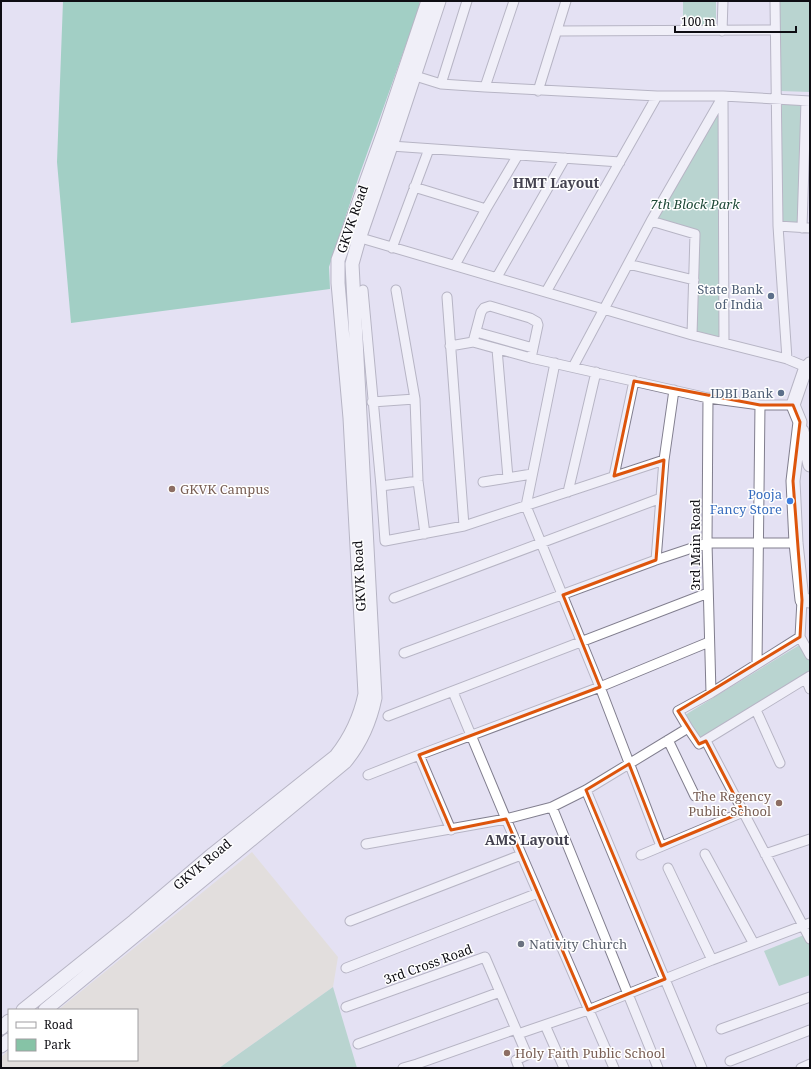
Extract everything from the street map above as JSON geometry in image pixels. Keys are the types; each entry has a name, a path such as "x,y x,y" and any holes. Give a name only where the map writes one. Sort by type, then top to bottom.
{"main road":[{"name":"GKVK Road","path":"424,30 428,1"},
{"name":"GKVK Road","path":"46,1009 345,762 359,743 369,722 375,698 352,264 353,236 424,30 440,1"},
{"name":"GKVK Road","path":"24,1009 134,921 213,854 336,756 355,727 363,705 365,694 350,418 338,283 338,260 353,236 391,146 409,74"},
{"path":"809,364 793,405 805,423 810,466"},
{"path":"805,423 793,481 796,543 806,600"}],"street":[{"path":"441,84 467,1"},
{"path":"485,87 514,1"},
{"path":"538,91 566,1"},
{"path":"722,31 723,1"},
{"path":"775,1 778,226 787,359"},
{"path":"556,31 775,30"},
{"path":"409,74 441,84 538,91 657,96 723,96 808,101 806,228 778,226"},
{"path":"546,292 657,96"},
{"path":"573,367 651,222 723,96"},
{"path":"723,96 724,343"},
{"path":"391,146 620,162"},
{"path":"392,248 429,149"},
{"path":"455,265 518,155"},
{"path":"497,277 565,158"},
{"path":"414,187 486,209"},
{"path":"651,222 695,234 692,335"},
{"path":"353,236 692,335 809,364"},
{"path":"628,264 694,280"},
{"path":"363,290 385,541 464,526 664,460"},
{"path":"396,290 415,399 418,481 425,534"},
{"path":"447,297 464,526"},
{"path":"473,342 481,312 484,308 490,306 530,318 537,322 538,325 531,358"},
{"path":"476,332 533,348"},
{"path":"450,346 473,342 531,358 708,398 760,406 793,405"},
{"path":"497,349 508,478"},
{"path":"555,363 526,506 600,688 661,846"},
{"path":"568,492 596,372"},
{"path":"614,476 634,381"},
{"path":"656,560 664,460 674,390"},
{"name":"3rd Main Road","path":"708,398 707,543 711,693"},
{"path":"372,402 415,399"},
{"path":"757,664 760,406"},
{"path":"483,482 532,474"},
{"path":"381,486 418,481"},
{"path":"394,598 542,544 661,498"},
{"path":"404,653 656,560 707,543 796,543"},
{"path":"388,716 708,593"},
{"path":"806,600 800,637 810,655"},
{"path":"800,637 711,693 678,711 699,744 808,678 810,689"},
{"path":"368,776 420,754 600,688 709,642"},
{"path":"453,692 470,736 614,1068"},
{"path":"756,710 780,763"},
{"path":"366,844 451,830 552,808 586,790 688,728"},
{"path":"668,740 695,796"},
{"path":"706,740 765,854 806,924 810,939"},
{"path":"420,754 451,830"},
{"path":"586,790 702,1068"},
{"path":"552,808 658,1068"},
{"path":"641,855 743,812"},
{"path":"765,854 810,839"},
{"path":"705,854 754,944"},
{"path":"350,920 521,855"},
{"path":"668,868 712,960"},
{"path":"346,968 538,893"},
{"path":"403,1068 418,1066 517,1031 545,1026 806,924"},
{"name":"3rd Cross Road","path":"346,1007 485,957 527,1055 516,1060 519,1068"},
{"path":"358,1044 500,992"},
{"path":"721,1029 810,997"},
{"path":"545,1026 564,1068"},
{"path":"730,1061 810,1030"},
{"path":"801,1068 810,1064"}],"highlighted area":[{"path":"634,381 760,405 793,405 800,422 793,481 802,600 800,637 678,711 699,744 706,741 743,812 661,846 629,764 586,790 665,979 588,1010 506,819 451,830 419,755 600,687 563,595 656,560 664,460 614,476"}],"shaded area":[{"path":"252,852 338,957 333,987 219,1068 1,1068 1,1057 8,1051 8,1061 138,1061 138,1009 59,1009"}],"green space":[{"path":"63,1 420,1 418,11 359,176 329,267 330,289 71,323 57,162"},
{"path":"683,1 716,1 716,27 683,27"},
{"path":"780,1 810,1 810,92 780,91"},
{"path":"782,103 804,103 801,225 780,224"},
{"name":"7th Block Park","path":"721,105 722,339 694,333 698,233 655,220"},
{"path":"801,644 810,660 810,672 700,739 685,715"},
{"path":"804,935 810,945 810,975 779,986 764,951"},
{"path":"333,987 357,1068 219,1068"}],"place":[{"name":"State Bank of India","path":"771,296"},
{"name":"IDBI Bank","path":"781,393"},
{"name":"GKVK Campus","path":"172,489"},
{"name":"Pooja Fancy Store","path":"790,501"},
{"name":"The Regency Public School","path":"779,803"},
{"name":"Nativity Church","path":"521,944"},
{"name":"Holy Faith Public School","path":"507,1053"}],"district":[{"name":"HMT Layout","path":"556,183"},
{"name":"AMS Layout","path":"527,840"}]}
